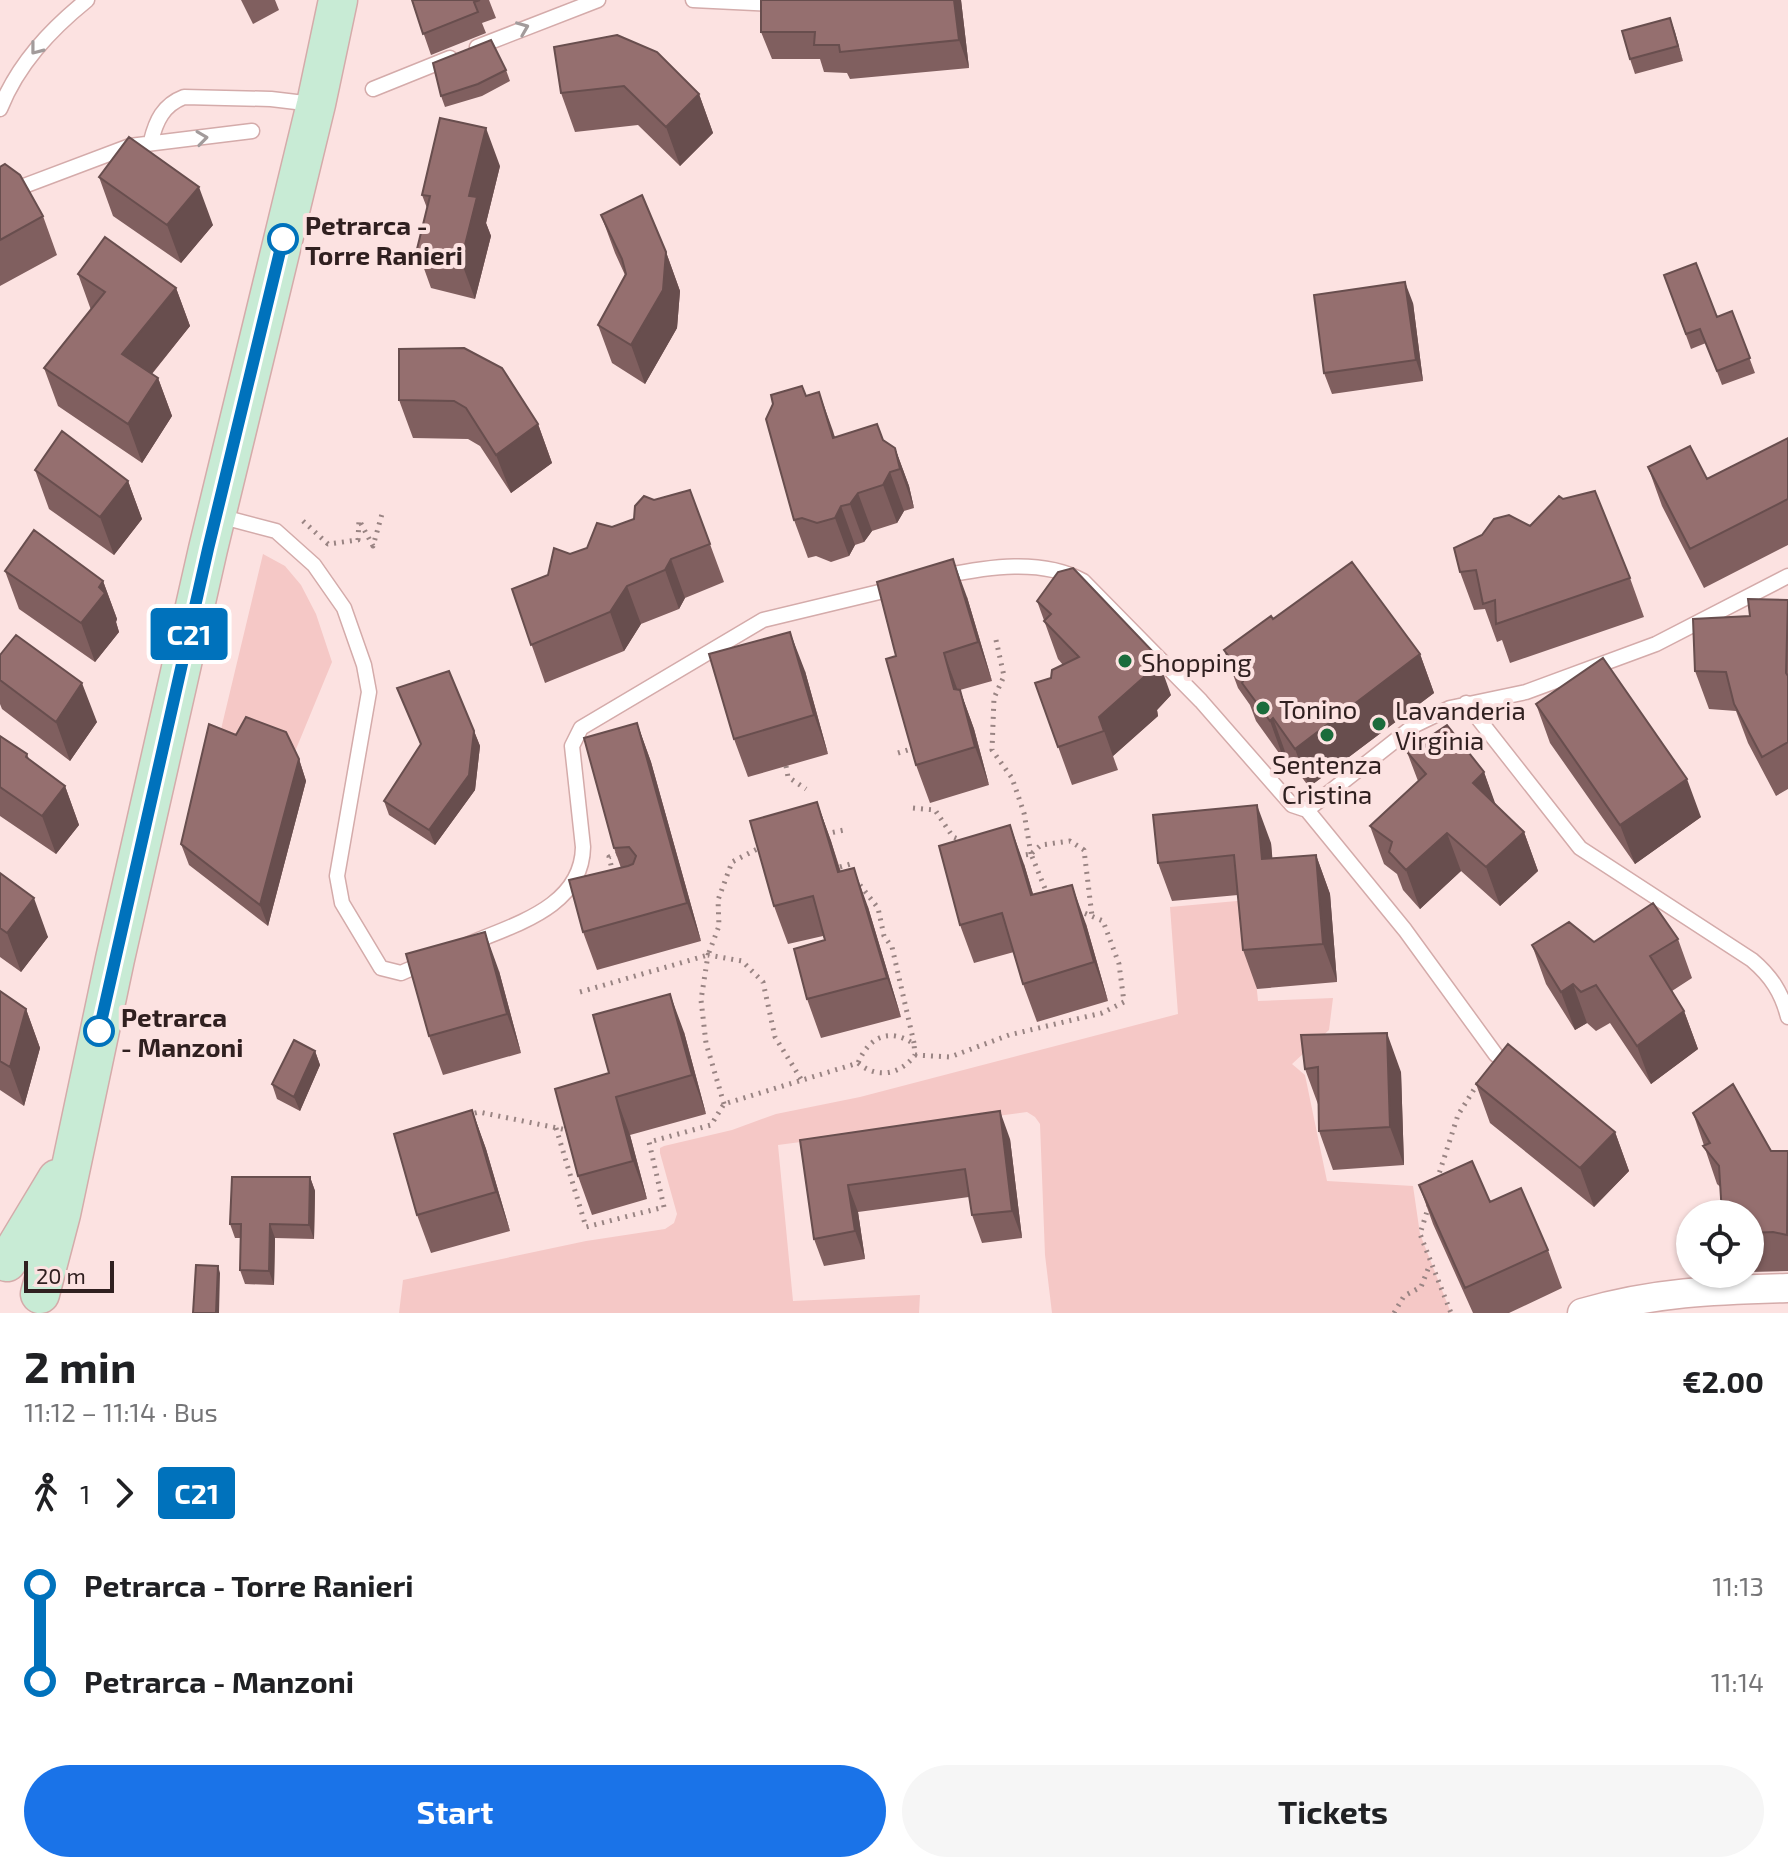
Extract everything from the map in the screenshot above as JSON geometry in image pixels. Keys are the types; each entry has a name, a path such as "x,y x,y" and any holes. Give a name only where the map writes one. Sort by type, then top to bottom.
{"street":[{"path":"38,1306 217,515 338,0"},
{"path":"38,1306 38,1283 32,1273 21,1265 3,1262 54,1185 75,1139"},
{"path":"1582,1313 1626,1300 1705,1290 1788,1288"}],"lane":[{"path":"0,109 35,49 59,23 87,0"},
{"path":"373,89 598,0"},
{"path":"693,0 797,3"},
{"path":"151,141 159,117 174,101 184,97 271,99 316,104"},
{"path":"0,195 130,146 252,131"},
{"path":"217,515 276,531 314,565 344,608 364,665 369,692 337,876 342,903 381,968 401,973 438,957"},
{"path":"458,949 544,911 577,890 583,860 572,746 581,728 763,620 968,571 1036,567 1069,573 1083,581 1201,701 1292,805 1307,810 1405,930 1496,1055"},
{"path":"1307,810 1415,725 1466,703 1526,692 1656,644 1788,576"},
{"path":"1466,703 1580,848 1752,960 1767,973 1779,990 1788,1017"}],"path":[{"path":"350,541 358,540 359,520 373,546 382,514"},
{"path":"996,640 1004,676 994,698 992,750 1012,778 1024,813 1031,854 1049,899"},
{"path":"898,753 914,748"},
{"path":"786,766 788,777 806,789"},
{"path":"913,808 935,810 953,837 966,843"},
{"path":"813,837 844,830"},
{"path":"1014,856 1031,854 1041,845 1070,841 1084,850 1092,916"},
{"path":"724,1104 706,1043 701,1000 708,955 719,926 718,900 732,862 754,848 769,845"},
{"path":"616,885 609,857 619,853"},
{"path":"840,867 854,863"},
{"path":"858,1063 866,1070 894,1073 907,1066 915,1055 899,968 892,947 884,936 878,908 860,885"},
{"path":"915,1055 950,1057 1009,1035 1102,1013 1124,1002 1119,964 1103,921 1070,907"},
{"path":"580,992 708,955 742,961 763,982 775,1037 801,1079"},
{"path":"858,1063 863,1049 880,1036 905,1038 914,1044"},
{"path":"1434,1189 1458,1115 1496,1055"},
{"path":"556,1128 586,1227 664,1207 649,1142 711,1125 724,1104 858,1063"},
{"path":"465,1116 479,1112 567,1130 564,1118"},
{"path":"1429,1204 1420,1234 1451,1313"},
{"path":"1394,1313 1404,1296 1421,1287 1431,1263"}],"shaded area":[{"path":"263,554 285,566 301,585 316,614 332,662 294,754 217,746"},
{"path":"1248,900 1258,1001 1333,998 1329,1030 1292,1064 1305,1075 1327,1181 1413,1186 1420,1234 1451,1313 1052,1313 1045,1255 1040,1124 1027,1112 778,1145 793,1301 920,1295 919,1313 399,1313 403,1280 586,1241 665,1229 674,1223 677,1214 660,1153 660,1148 664,1146 732,1130 776,1114 860,1097 1178,1014 1170,907"}],"building":[{"path":"412,0 480,0 474,2 478,12 423,34"},
{"path":"761,0 954,0 959,40 840,52 839,45 814,45 815,32 761,32"},
{"path":"1670,18 1678,46 1630,59 1622,31"},
{"path":"617,35 657,52 699,94 666,127 624,86 561,93 554,47"},
{"path":"491,40 506,70 478,84 441,96 433,63"},
{"path":"440,118 486,128 469,196 477,197 461,261 417,249 430,196 422,195"},
{"path":"129,137 199,187 167,225 99,177"},
{"path":"5,164 20,175 43,216 0,240 0,167"},
{"path":"642,195 666,252 663,290 631,345 598,325 626,274 601,215"},
{"path":"105,237 176,288 122,354 158,378 128,424 44,368 105,292 78,274"},
{"path":"1696,263 1717,317 1732,311 1750,358 1717,371 1700,329 1686,334 1664,275"},
{"path":"1405,282 1416,360 1324,373 1314,295"},
{"path":"464,348 502,368 538,424 496,455 466,408 454,401 399,400 399,349"},
{"path":"802,386 806,396 819,392 833,438 877,424 883,440 895,448 900,469 890,472 883,485 858,493 850,504 841,506 835,518 817,523 802,518 794,520 766,419 773,404 771,395"},
{"path":"62,431 128,481 100,517 35,470"},
{"path":"1788,438 1788,499 1690,549 1648,467 1690,446 1707,479"},
{"path":"690,490 710,544 671,559 665,570 627,586 610,612 531,645 512,589 548,575 554,548 570,554 587,548 597,523 612,527 634,519 635,506 644,496 654,500"},
{"path":"1595,491 1630,578 1496,624 1495,600 1483,604 1476,570 1460,572 1454,548 1482,535 1494,519 1509,515 1530,526 1559,496 1563,499"},
{"path":"34,530 103,581 99,587 105,593 81,623 5,571"},
{"path":"953,559 978,642 944,653 954,689 960,690 975,747 916,765 886,659 896,656 877,582"},
{"path":"1352,562 1420,654 1295,749 1242,683 1245,678 1224,650"},
{"path":"1073,568 1157,656 1143,671 1144,677 1099,717 1104,731 1058,747 1035,683 1051,678 1052,670 1079,657 1044,621 1051,614 1037,601 1058,572"},
{"path":"1748,599 1788,600 1788,742 1762,757 1734,704 1726,672 1695,671 1693,619 1750,616"},
{"path":"790,632 814,715 734,739 709,654"},
{"path":"16,635 82,683 56,722 0,680 0,655"},
{"path":"1603,658 1687,779 1620,825 1536,704"},
{"path":"449,671 474,731 469,775 429,830 384,801 421,744 397,688"},
{"path":"246,717 286,732 299,759 260,905 181,844 209,724 236,735"},
{"path":"637,723 687,903 583,932 569,880 628,866 633,864 636,856 629,847 614,848 584,738"},
{"path":"1447,725 1484,772 1473,783 1524,832 1486,867 1447,833 1406,870 1389,852 1392,842 1370,826 1426,774 1407,752"},
{"path":"0,736 65,786 42,816 0,787"},
{"path":"817,802 838,872 854,868 887,978 807,999 794,949 825,940 813,896 774,906 750,821"},
{"path":"1257,805 1262,859 1316,855 1323,944 1243,950 1234,855 1158,863 1153,815"},
{"path":"1010,825 1031,895 1072,885 1094,962 1023,984 1002,913 960,925 939,846"},
{"path":"0,873 34,898 7,933 0,928"},
{"path":"1653,903 1678,939 1650,956 1684,1011 1637,1046 1596,985 1581,992 1573,984 1561,992 1532,945 1569,922 1594,942"},
{"path":"485,932 507,1014 429,1036 406,954"},
{"path":"0,991 26,1009 10,1067 0,1061"},
{"path":"670,994 692,1075 616,1097 633,1161 578,1176 555,1089 609,1073 593,1015"},
{"path":"1387,1033 1390,1127 1319,1131 1318,1067 1305,1069 1301,1035"},
{"path":"294,1040 315,1051 294,1097 272,1084"},
{"path":"1508,1044 1615,1132 1580,1168 1476,1084"},
{"path":"1733,1084 1771,1151 1788,1151 1787,1235 1764,1232 1764,1200 1721,1200 1719,1166 1703,1146 1710,1143 1693,1113"},
{"path":"472,1110 496,1192 417,1215 394,1134"},
{"path":"1000,1111 1012,1211 972,1215 965,1169 848,1185 855,1231 814,1239 800,1140"},
{"path":"1472,1161 1490,1202 1521,1188 1548,1250 1465,1288 1419,1185"},
{"path":"232,1177 310,1177 309,1225 270,1224 269,1271 240,1270 241,1224 230,1224"},
{"path":"196,1265 218,1266 216,1313 193,1313"}],"bus line":[{"name":"C21","path":"99,1031 208,549 283,239"}],"place":[{"name":"Petrarca - Torre Ranieri","path":"283,239"},
{"name":"Shopping","path":"1125,661"},
{"name":"Tonino","path":"1263,708"},
{"name":"Lavanderia Virginia","path":"1379,724"},
{"name":"Sentenza Cristina","path":"1327,735"},
{"name":"Petrarca - Manzoni","path":"99,1031"}]}
